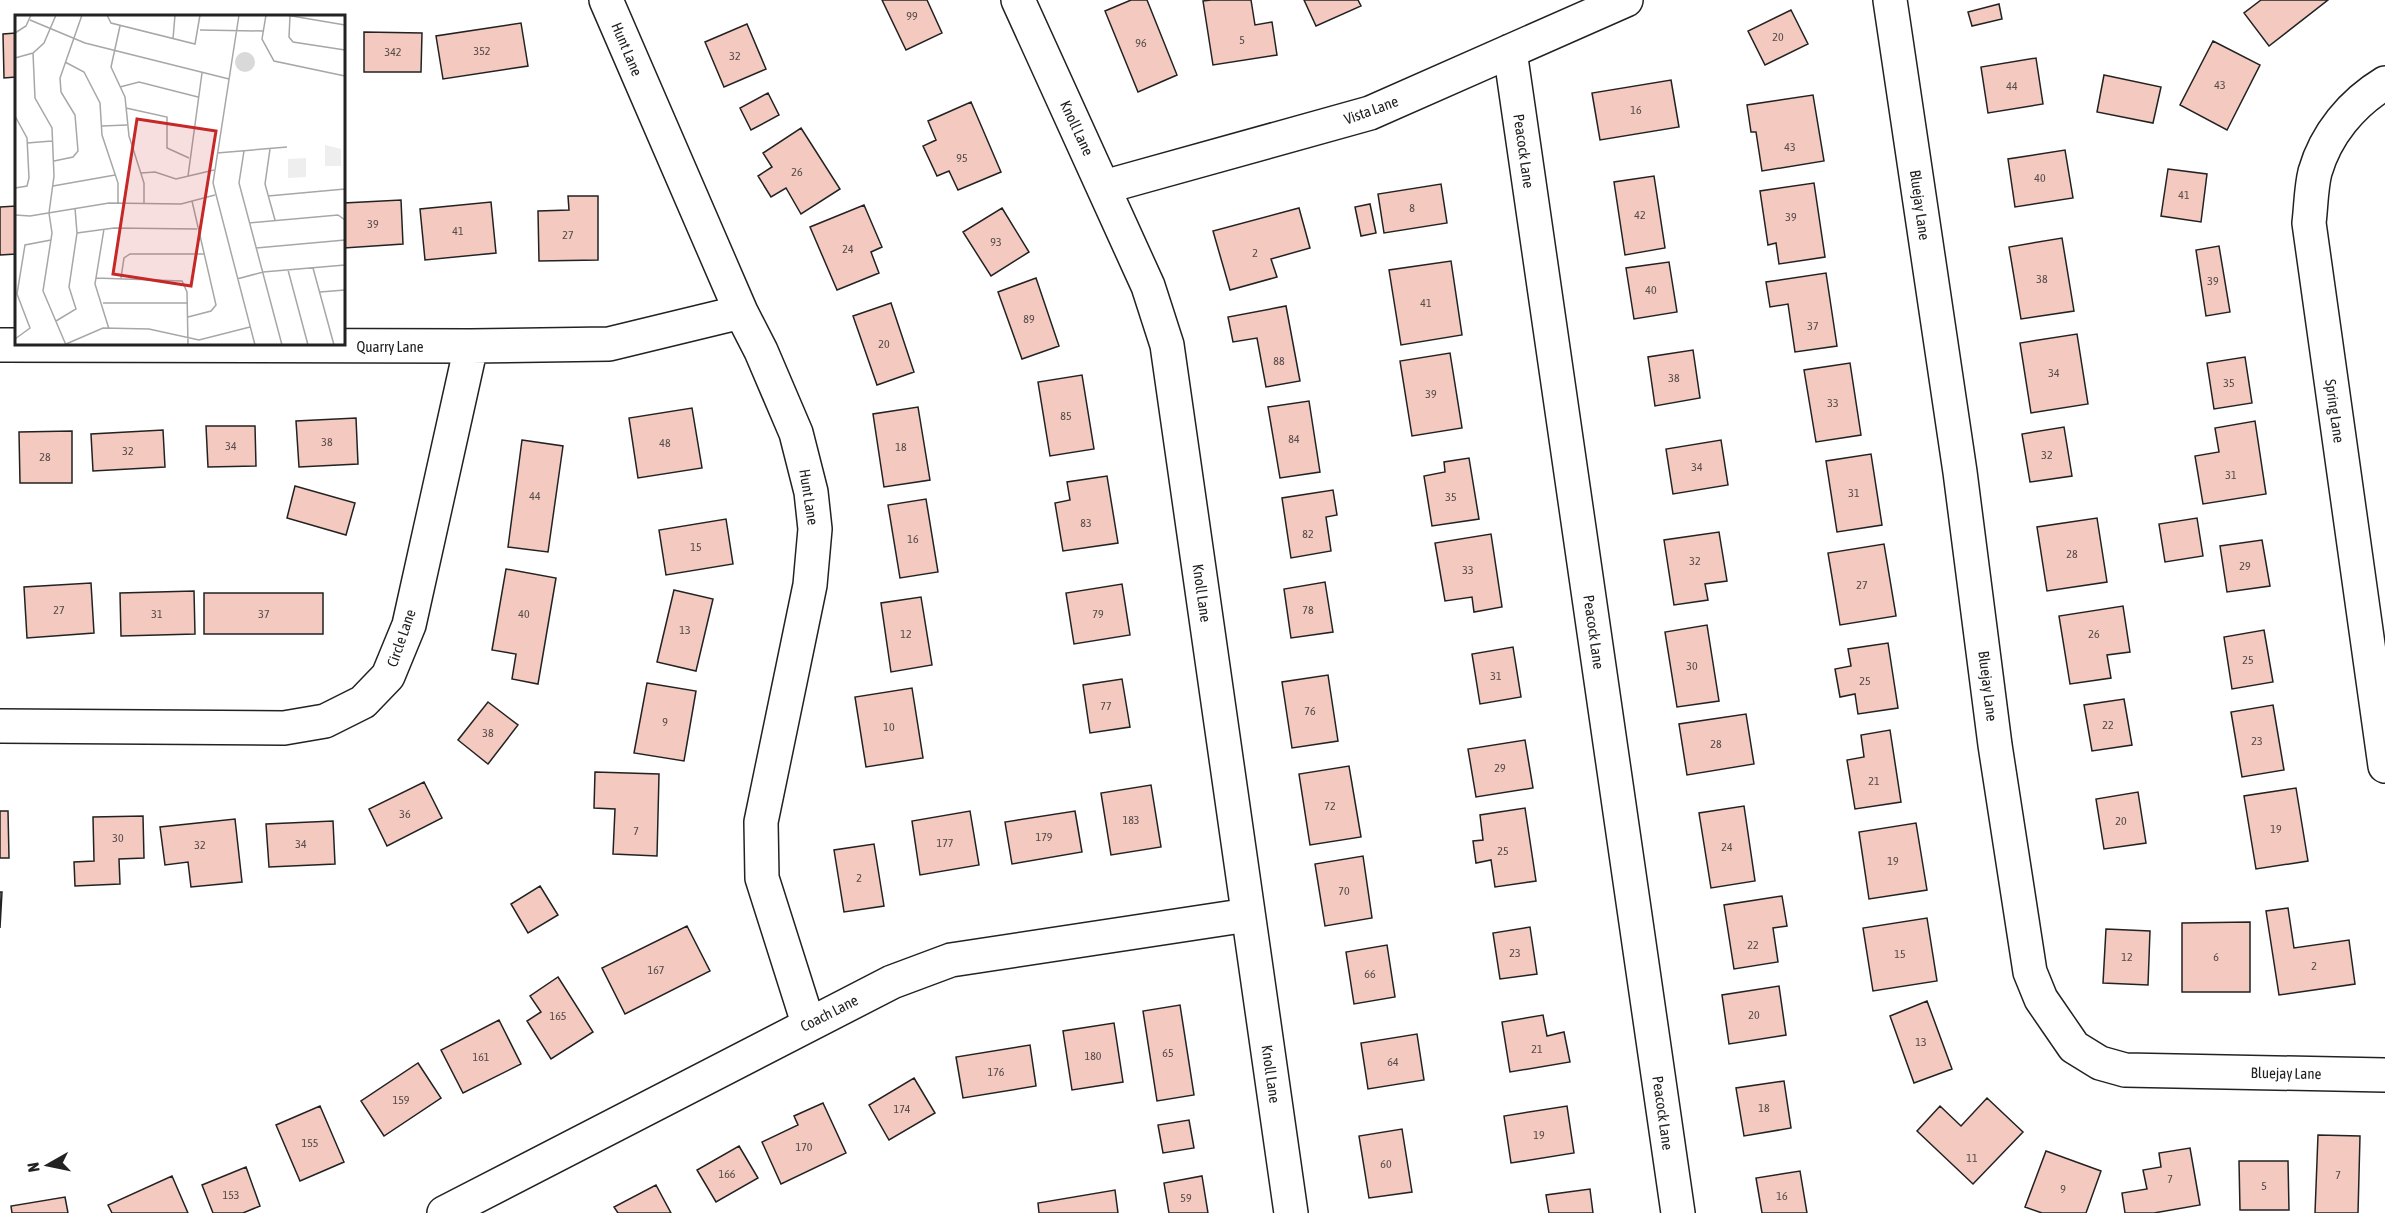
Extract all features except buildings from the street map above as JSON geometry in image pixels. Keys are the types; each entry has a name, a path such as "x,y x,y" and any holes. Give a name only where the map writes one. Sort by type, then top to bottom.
{"street":[{"name":"Hunt Lane","path":"606,0 796,433 811,492 815,529 810,585 761,822 762,878 808,1023"},
{"name":"Knoll Lane","path":"1018,0 1148,286 1167,345 1291,1213"},
{"name":"Vista Lane","path":"1104,187 1370,113 1626,0"},
{"name":"Bluejay Lane","path":"1890,0 1958,460 1995,745 2030,972 2041,999 2074,1047 2100,1063 2125,1070 2385,1075"},
{"name":"Peacock Lane","path":"1510,51 1678,1213"},
{"name":"Spring Lane","path":"2385,82 2366,94 2348,112 2326,145 2315,173 2309,224 2385,766"},
{"name":"Quarry Lane","path":"0,345 609,344 741,312"},
{"name":"Circle Lane","path":"0,726 284,728 325,722 363,702 388,676 409,625 471,346"},
{"name":"Coach Lane","path":"444,1213 808,1023 892,982 951,960 1248,915"}]}
